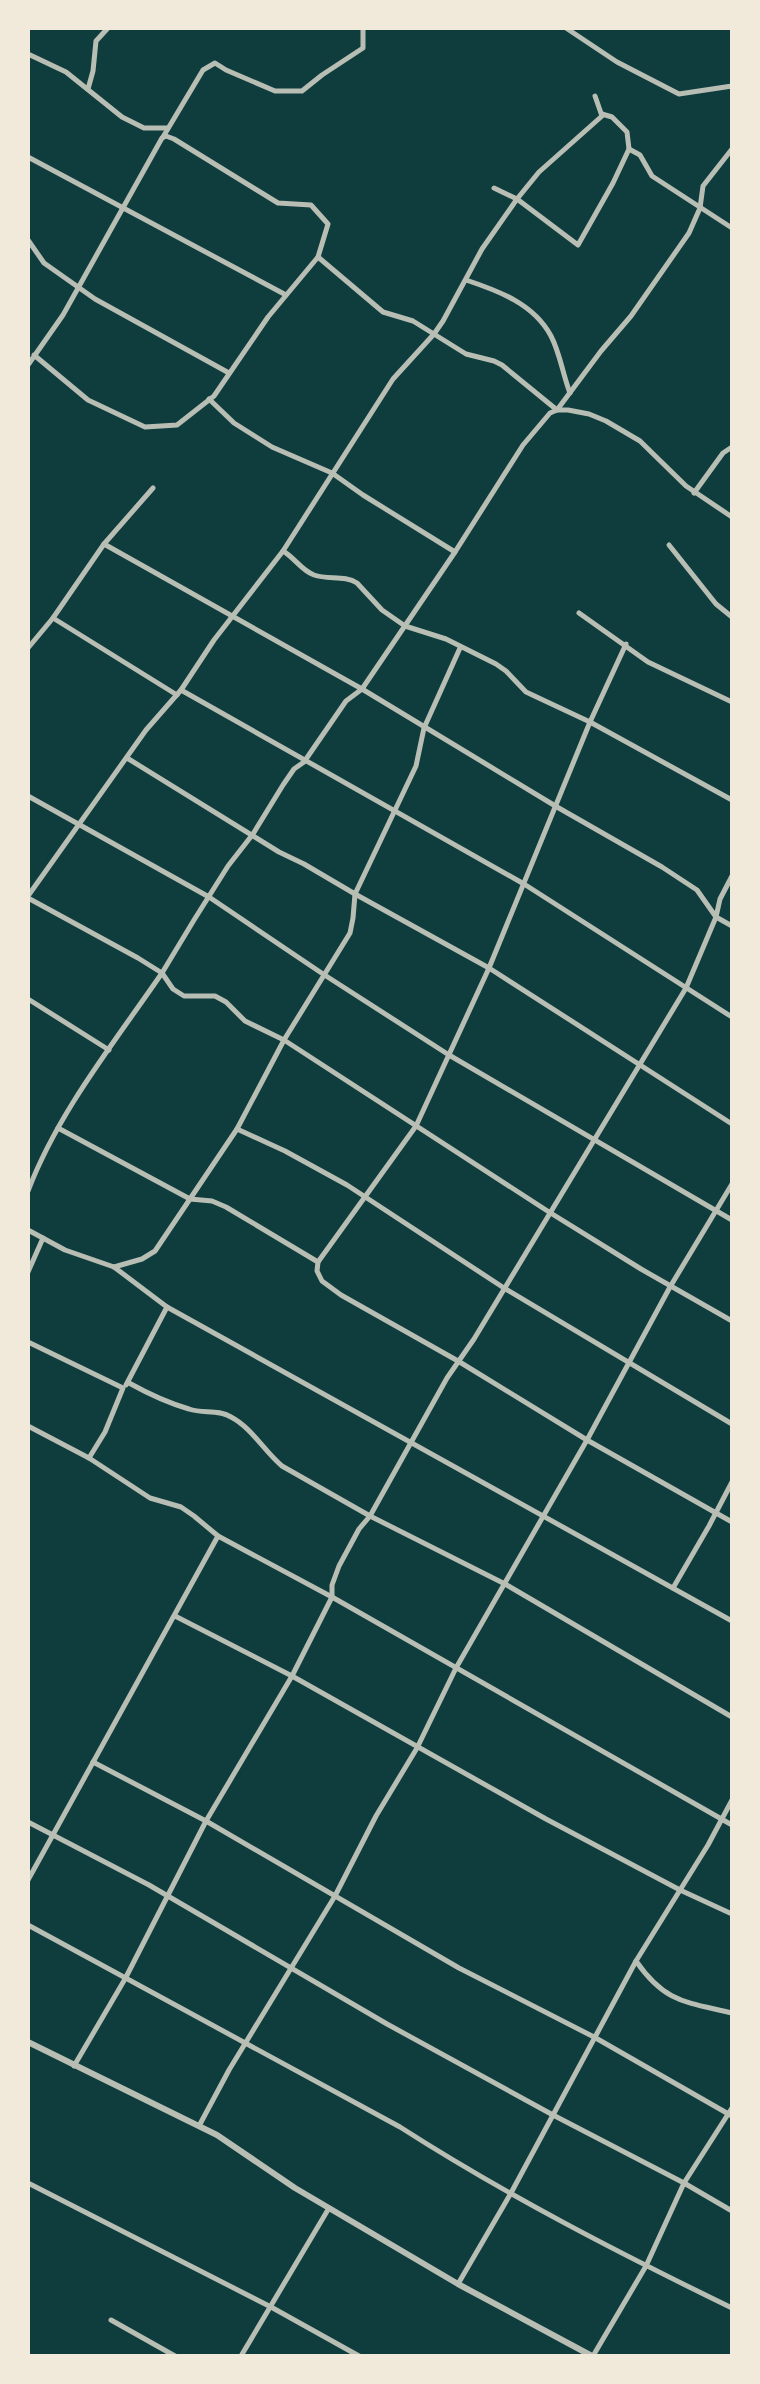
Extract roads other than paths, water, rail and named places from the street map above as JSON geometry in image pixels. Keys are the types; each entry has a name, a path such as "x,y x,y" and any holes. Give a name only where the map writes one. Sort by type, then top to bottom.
{"street":[{"path":"88,89 96,41 108,28"},
{"path":"28,365 63,315 203,70 215,63 275,91 302,91 363,48 363,28"},
{"path":"566,28 617,62 679,94 732,86"},
{"path":"28,54 66,72 122,117 144,128 168,128"},
{"path":"494,188 517,199 578,245 629,149 627,132 612,117 603,114 595,96"},
{"path":"603,114 539,173 517,199 482,249 434,334 393,379 283,551 127,758 28,897 162,973 180,994 215,996 226,1002 245,1021 284,1040 549,1212 670,1287 732,1321"},
{"path":"34,355 88,400 145,427 177,425 214,396 268,317 318,257 328,224 311,205 278,203 174,139 166,136 162,138"},
{"path":"629,149 640,155 652,176 732,228"},
{"path":"28,1191 41,1158 58,1128 283,785 294,769 304,762 346,701 362,689 455,552 523,445 544,419 557,410 631,316 689,233 700,208 703,186 732,149"},
{"path":"28,157 286,295"},
{"path":"28,240 44,263 95,299 229,373"},
{"path":"318,257 383,312 414,321 466,354 502,365 557,410 589,414 640,441 675,477 732,517"},
{"path":"466,281 509,296 540,320 552,338 570,393"},
{"path":"209,399 234,423 272,447 332,473 455,552"},
{"path":"695,493 723,453 732,447"},
{"path":"28,648 53,618 104,544 153,488"},
{"path":"104,544 362,689 686,882 697,890 716,917 732,926"},
{"path":"669,545 716,604 732,617"},
{"path":"283,551 307,572 327,578 351,579 358,583 382,610 405,626 446,639 496,664 526,692 590,722 732,800"},
{"path":"579,613 648,662 732,702"},
{"path":"53,618 179,692 524,884 732,1017"},
{"path":"626,644 590,722 489,968 416,1126 318,1262 317,1270 322,1281 341,1295 458,1360 587,1440 732,1522"},
{"path":"114,1267 142,1259 164,1241 237,1129 284,1040 350,933 355,894 416,766 424,728 436,696 460,648"},
{"path":"127,758 279,852 489,968 732,1124"},
{"path":"28,796 209,897 449,1055 732,1220"},
{"path":"74,2066 125,1979 206,1821 292,1676 332,1597 332,1585 339,1566 359,1529 370,1516 458,1360 474,1339 686,988 716,917 720,899 732,876"},
{"path":"28,999 109,1050"},
{"path":"58,1128 190,1199 212,1201 226,1207 318,1262"},
{"path":"237,1129 324,1171 503,1288 732,1424"},
{"path":"199,2126 245,2044 335,1896 376,1816 417,1748 456,1668 587,1440 670,1287 732,1184"},
{"path":"28,1230 65,1250 114,1267 167,1307 732,1620"},
{"path":"28,1272 43,1238"},
{"path":"89,1458 105,1432 122,1388 129,1383 167,1307"},
{"path":"28,1342 122,1388"},
{"path":"129,1383 190,1410 229,1415 245,1426 282,1466 370,1516 505,1584 732,1717"},
{"path":"28,1426 89,1458 150,1498 181,1507 218,1536 332,1597 732,1825"},
{"path":"673,1588 732,1482"},
{"path":"28,1880 218,1536"},
{"path":"175,1616 292,1676 417,1748 680,1890 732,1914"},
{"path":"28,2042 218,2135 272,2174 329,2208 458,2284 592,2356 646,2266 684,2183 731,2113 594,2037 459,1968 206,1821 93,1762"},
{"path":"458,2284 554,2115 636,1961 732,1800"},
{"path":"28,1822 167,1895 387,2024 732,2211"},
{"path":"28,1926 400,2127 458,2164 511,2193 646,2266 732,2308"},
{"path":"636,1961 650,1981 669,1996 688,2004 732,2013"},
{"path":"28,2183 271,2307 359,2356"},
{"path":"241,2356 329,2208"},
{"path":"111,2320 175,2356"}]}
